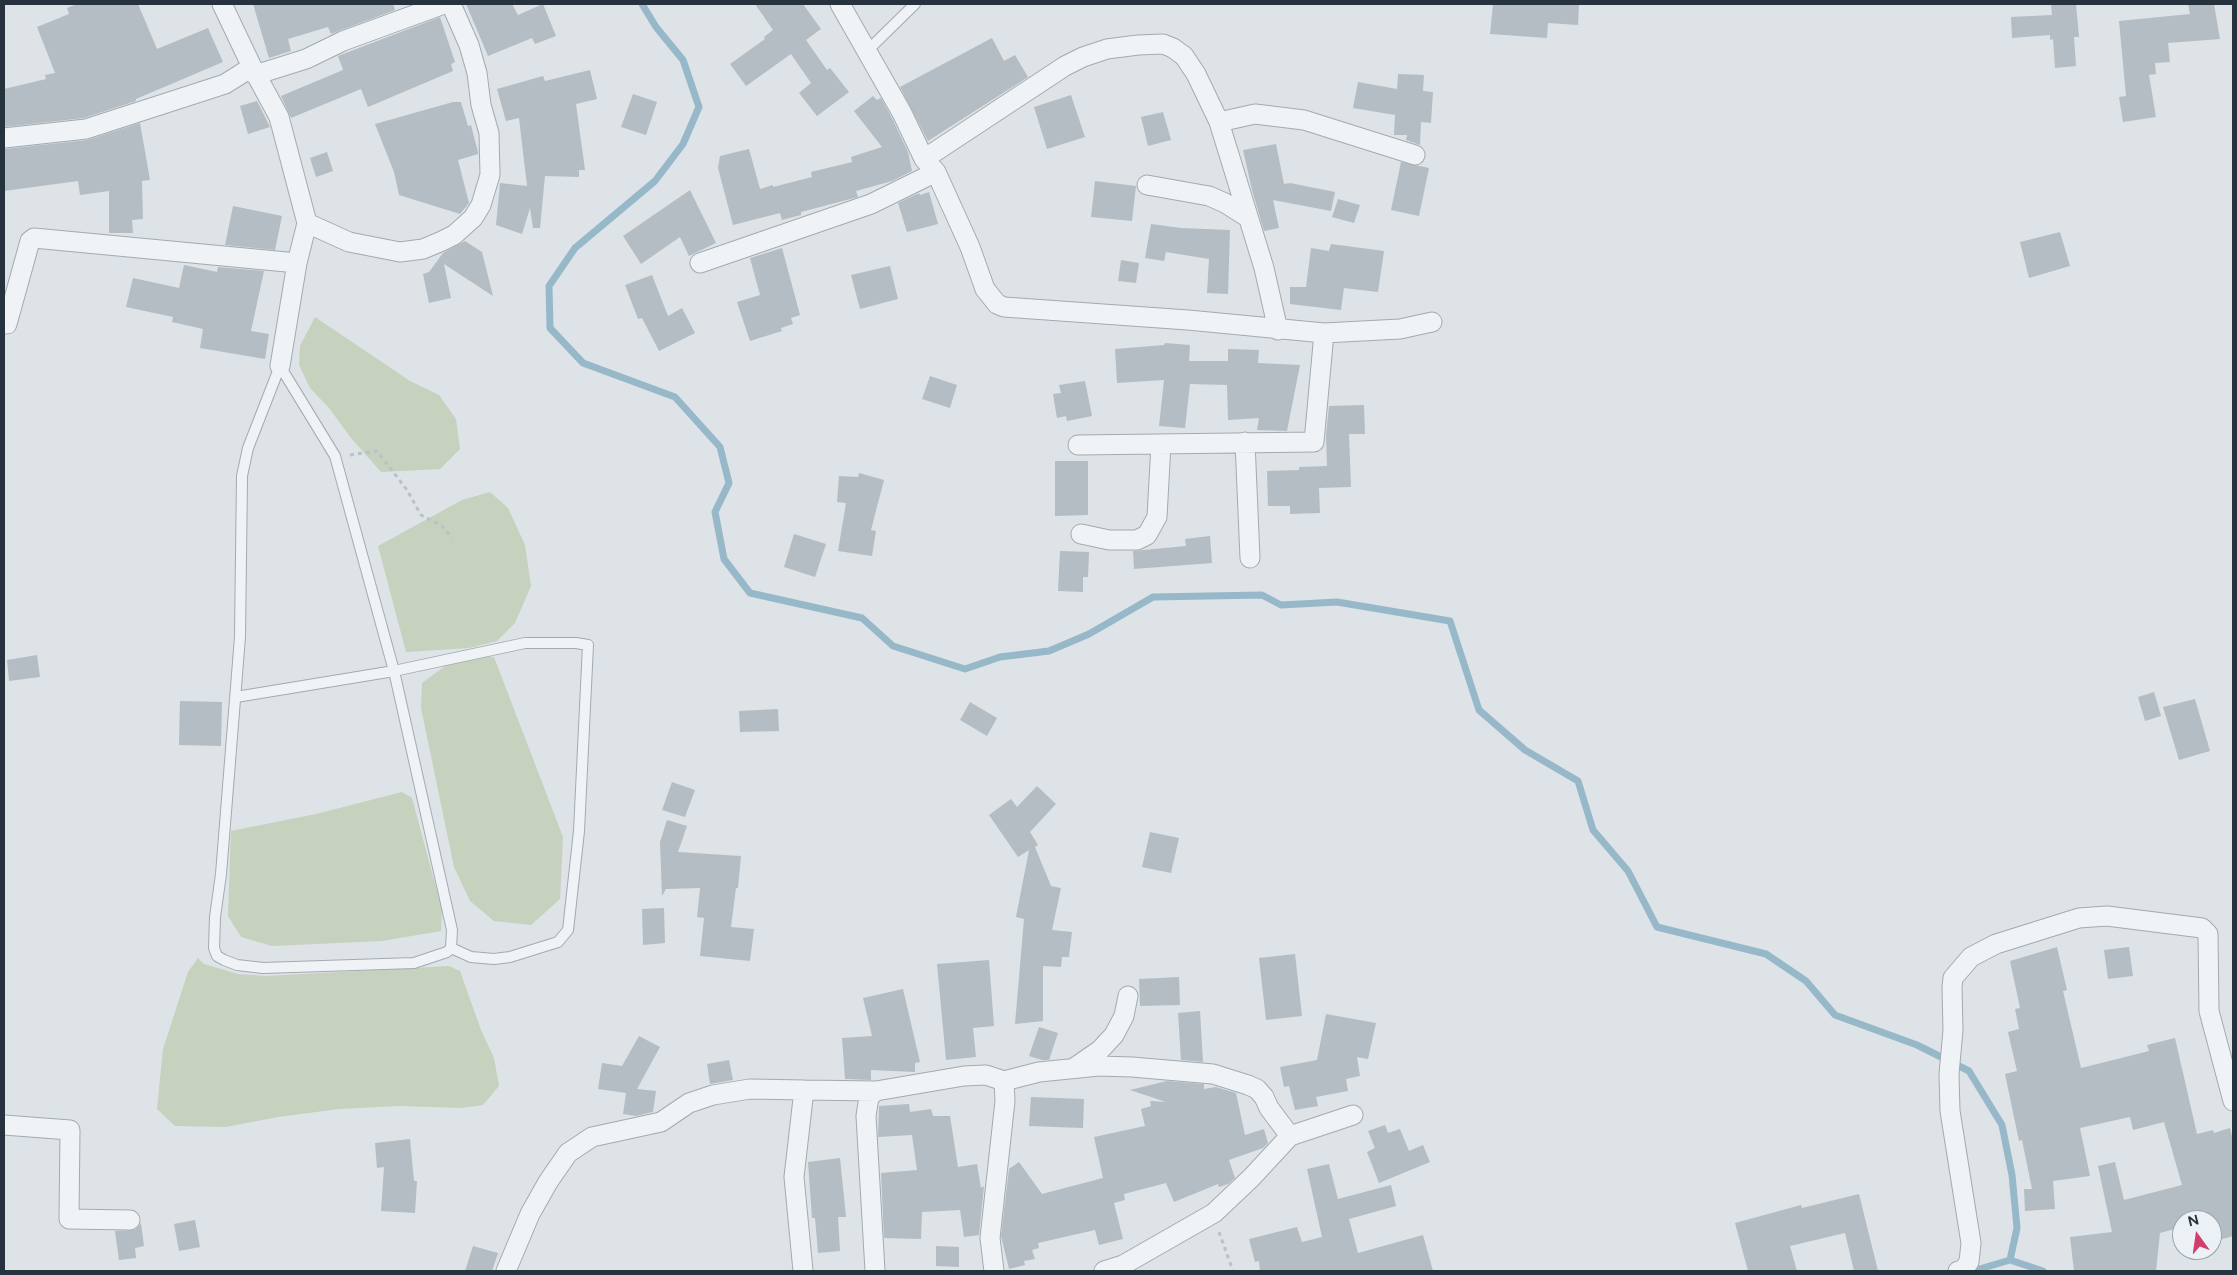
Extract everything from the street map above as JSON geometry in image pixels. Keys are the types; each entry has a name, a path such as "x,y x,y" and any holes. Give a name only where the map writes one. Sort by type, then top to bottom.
{"street":[{"path":"222,4 254,71 279,117 307,223 297,263 280,366"},
{"path":"4,138 86,129 225,84 254,71 306,59 342,41 444,4"},
{"path":"307,223 349,242 400,252 423,249 442,241 454,235 473,218 481,205 490,175 489,133 481,105 477,73 469,45 450,4"},
{"path":"840,4 930,166 970,247 985,289 997,304 1004,307 1188,320 1324,333 1400,329 1432,322"},
{"path":"700,263 871,204 930,166 1065,66 1083,57 1107,50 1138,45 1162,44 1184,56 1196,74 1219,122 1247,218 1264,268 1278,330"},
{"path":"1219,122 1255,114 1304,120 1415,155"},
{"path":"1147,186 1209,196 1233,208 1247,218"},
{"path":"5,329 30,241 34,238 297,263"},
{"path":"1078,445 1314,442 1324,333"},
{"path":"1245,442 1250,558"},
{"path":"1081,534 1109,540 1137,540 1147,535 1157,517 1161,444"},
{"path":"1963,1267 1970,1243 1950,1111 1949,1074 1953,1030 1953,978 1971,957 1996,944 2079,918 2107,916 2202,928 2208,934 2209,1011 2233,1101"},
{"path":"1074,1068 1100,1050 1114,1035 1124,1016 1128,996"},
{"path":"506,1271 530,1214 548,1182 568,1153 592,1137 661,1122 689,1103 713,1095 750,1089 876,1091 964,1076 986,1075 1004,1081 1039,1072 1074,1068 1132,1067 1224,1077 1257,1090 1264,1097 1269,1108 1290,1136"},
{"path":"994,1271 990,1238 1004,1128 1004,1081"},
{"path":"803,1271 794,1177 804,1090"},
{"path":"875,1271 866,1116 869,1097 876,1091"},
{"path":"1104,1271 1122,1265 1214,1213 1251,1178 1290,1136 1353,1115"},
{"path":"4,1125 70,1130 69,1219 130,1220"}],"lane":[{"path":"866,52 915,4"},
{"path":"280,366 335,456 394,671 452,930 451,948 447,952 414,962 263,968 237,965 217,956 214,948 215,917 221,874 240,636 242,476 248,448 280,366"},
{"path":"236,696 394,671 525,643 576,643 588,645 579,831 568,930 558,942 510,957 494,959 471,957 451,948"}],"path":[{"path":"335,456 377,451 407,490 421,515 442,526 452,538"},
{"path":"1214,1213 1225,1253 1233,1271"}],"green space":[{"path":"315,317 410,381 439,395 456,419 460,449 440,469 381,472 351,438 329,408 310,388 299,365 300,346"},
{"path":"490,492 508,508 525,545 531,586 515,623 497,641 469,648 406,652 378,546 462,500"},
{"path":"476,656 494,657 563,837 560,899 531,925 494,921 470,901 454,867 421,708 422,683 445,666"},
{"path":"402,792 412,798 442,910 441,931 382,941 272,946 241,937 228,916 231,831 316,814"},
{"path":"198,958 204,964 238,974 266,976 449,966 460,971 481,1030 494,1058 499,1086 483,1105 461,1108 399,1106 339,1109 278,1117 226,1127 175,1126 157,1109 163,1049 188,972"}],"building":[{"path":"77,4 138,4 157,49 208,28 223,62 136,99 136,101 84,118 4,127 4,89 46,79 45,75 55,73 37,27 69,14 67,8"},
{"path":"253,4 393,4 395,10 331,34 328,27 288,39 291,51 269,58"},
{"path":"466,4 512,4 518,15 543,4 556,36 535,44 532,38 488,56"},
{"path":"755,4 803,4 821,29 806,40 827,70 830,68 849,92 817,116 799,93 811,83 791,54 746,86 730,64 765,39 764,37 773,30"},
{"path":"1493,4 1579,4 1578,25 1548,23 1547,38 1490,34"},
{"path":"2051,4 2076,4 2079,37 2074,37 2076,66 2055,68 2053,39 2050,40 2050,35 2012,38 2011,17 2052,15"},
{"path":"2188,4 2214,4 2220,39 2168,43 2170,62 2155,63 2156,74 2149,75 2156,117 2123,122 2119,97 2126,96 2119,21 2190,14"},
{"path":"440,17 455,62 451,64 453,71 368,107 361,89 291,118 281,96 343,70 338,56"},
{"path":"992,38 1004,61 1015,55 1028,77 928,141 900,87"},
{"path":"590,70 597,99 576,104 585,170 579,170 579,177 545,176 540,228 533,228 530,208 522,234 496,225 500,183 527,186 519,118 506,121 497,89 543,76 545,81"},
{"path":"1398,74 1424,75 1423,91 1433,92 1431,123 1421,122 1420,145 1406,140 1407,135 1394,135 1395,115 1353,108 1358,82 1397,89"},
{"path":"633,94 657,102 646,135 621,127"},
{"path":"1071,95 1085,137 1047,149 1034,107"},
{"path":"873,96 877,100 881,98 892,118 908,152 912,171 892,181 856,191 858,197 801,212 801,215 782,220 780,213 733,225 718,168 720,156 749,149 760,189 812,177 811,172 852,162 851,157 882,147 854,111"},
{"path":"257,101 270,127 248,134 240,106"},
{"path":"453,102 461,102 468,126 471,125 478,152 478,154 458,160 469,203 460,214 399,195 394,172 375,124"},
{"path":"1163,112 1171,140 1148,146 1141,117"},
{"path":"140,123 150,180 142,181 143,219 132,220 133,233 109,233 109,191 80,195 78,181 4,191 4,149 87,140"},
{"path":"1276,144 1284,184 1290,183 1335,192 1331,211 1273,200 1279,228 1264,231 1243,150"},
{"path":"327,152 333,171 316,177 310,158"},
{"path":"1401,162 1429,168 1419,216 1391,210"},
{"path":"1095,181 1136,186 1132,221 1091,217"},
{"path":"690,190 716,243 689,256 680,237 641,264 623,236"},
{"path":"929,192 938,224 907,232 898,203 919,193 920,195"},
{"path":"1338,199 1360,205 1354,223 1332,217"},
{"path":"233,206 282,216 275,250 225,245"},
{"path":"1151,224 1181,228 1230,230 1228,294 1207,293 1209,259 1166,252 1164,261 1145,258"},
{"path":"2060,232 2070,266 2029,278 2020,242"},
{"path":"465,241 482,252 493,296 444,264 451,298 429,303 423,274 429,272 443,253"},
{"path":"1331,244 1384,251 1378,292 1344,288 1341,310 1290,304 1290,287 1306,287 1311,248 1329,251"},
{"path":"782,248 800,315 791,318 793,324 781,328 782,331 750,341 737,302 760,295 750,258"},
{"path":"1121,260 1139,263 1136,283 1118,281"},
{"path":"184,265 217,272 218,267 264,271 251,331 269,334 265,359 200,348 203,329 172,322 173,317 126,307 133,278 179,288"},
{"path":"890,266 898,299 860,309 851,275"},
{"path":"652,275 668,316 682,308 695,333 659,351 642,318 638,319 625,285"},
{"path":"1165,343 1190,345 1189,361 1228,361 1228,349 1259,350 1258,363 1300,365 1287,431 1257,430 1259,418 1228,420 1227,385 1190,384 1185,428 1159,426 1164,380 1117,383 1115,349 1164,345"},
{"path":"930,376 957,385 950,408 922,399"},
{"path":"1085,381 1092,416 1067,421 1066,416 1057,418 1053,394 1061,393 1059,385"},
{"path":"1364,405 1365,434 1349,434 1351,487 1319,488 1320,513 1290,514 1290,506 1268,506 1267,471 1299,470 1299,467 1327,466 1326,435 1329,406"},
{"path":"1055,461 1088,461 1088,515 1055,516"},
{"path":"859,473 884,480 871,530 876,531 872,556 838,551 846,503 837,502 839,476 858,477"},
{"path":"794,534 826,544 815,577 784,567"},
{"path":"1210,536 1212,563 1134,569 1133,551 1186,546 1185,539"},
{"path":"1060,551 1089,552 1088,577 1083,577 1083,592 1058,591"},
{"path":"37,655 40,677 9,681 7,660"},
{"path":"2154,692 2161,716 2145,721 2138,697"},
{"path":"2195,699 2210,751 2179,760 2163,707"},
{"path":"180,701 222,702 221,746 179,745"},
{"path":"970,702 997,718 987,736 960,720"},
{"path":"778,709 779,731 740,732 739,711"},
{"path":"672,782 695,790 685,817 662,810"},
{"path":"1037,786 1056,804 1030,832 1038,845 1035,847 1051,886 1061,888 1052,930 1072,932 1069,957 1062,957 1061,967 1043,966 1043,1021 1015,1024 1024,919 1016,917 1029,850 1018,857 989,815 1011,799 1017,807"},
{"path":"667,820 687,826 678,852 741,856 731,927 754,929 750,961 700,956 704,918 697,917 700,888 666,889 662,896 660,842"},
{"path":"1150,832 1179,838 1171,873 1142,867"},
{"path":"664,908 665,943 643,945 642,909"},
{"path":"2057,947 2067,990 2063,991 2081,1068 2149,1051 2147,1045 2175,1038 2197,1134 2213,1130 2214,1133 2230,1128 2233,1140 2233,1236 2222,1239 2222,1210 2172,1210 2172,1230 2160,1233 2156,1271 2074,1271 2070,1237 2112,1232 2098,1166 2115,1162 2124,1200 2182,1185 2164,1122 2133,1130 2130,1117 2080,1128 2090,1176 2053,1181 2055,1209 2025,1211 2024,1189 2032,1189 2022,1140 2019,1141 2005,1074 2017,1071 2008,1032 2019,1029 2015,1009 2020,1008 2010,961"},
{"path":"2129,947 2133,976 2108,979 2104,950"},
{"path":"1295,954 1302,1016 1266,1020 1259,958"},
{"path":"989,960 994,1026 973,1028 976,1057 946,1060 937,964"},
{"path":"1179,977 1180,1005 1140,1006 1139,979"},
{"path":"903,989 920,1062 915,1063 915,1072 871,1070 871,1080 845,1079 842,1038 872,1036 863,998"},
{"path":"1200,1011 1203,1062 1181,1060 1178,1013"},
{"path":"1326,1014 1376,1023 1368,1059 1357,1057 1360,1076 1346,1079 1348,1091 1316,1097 1318,1106 1295,1110 1289,1086 1284,1087 1280,1067 1317,1060"},
{"path":"1039,1027 1058,1033 1049,1060 1029,1056"},
{"path":"639,1036 660,1047 637,1089 656,1091 653,1112 636,1116 623,1114 626,1093 598,1089 602,1063 622,1066"},
{"path":"729,1060 733,1080 710,1084 707,1064"},
{"path":"1167,1081 1204,1084 1204,1089 1216,1087 1236,1093 1245,1135 1264,1129 1268,1143 1263,1148 1229,1160 1235,1178 1228,1184 1219,1187 1218,1184 1174,1202 1166,1183 1124,1194 1125,1200 1114,1203 1123,1239 1099,1245 1095,1230 1038,1243 1039,1248 1032,1250 1035,1259 1024,1261 1025,1265 1009,1269 1001,1236 1009,1169 1019,1162 1042,1194 1103,1178 1094,1137 1145,1126 1141,1109 1151,1106 1150,1101 1166,1102 1130,1090"},
{"path":"1031,1097 1084,1099 1083,1128 1029,1126"},
{"path":"909,1104 910,1112 931,1109 933,1116 950,1116 958,1167 977,1164 981,1188 984,1186 979,1235 964,1237 960,1210 922,1212 921,1239 884,1238 881,1173 917,1170 912,1135 878,1137 879,1106"},
{"path":"1385,1125 1388,1133 1400,1129 1409,1151 1423,1145 1430,1162 1379,1183 1367,1152 1375,1148 1368,1131"},
{"path":"410,1139 414,1181 417,1181 415,1213 381,1211 384,1167 377,1168 375,1143"},
{"path":"840,1158 846,1217 838,1217 840,1251 818,1253 815,1218 812,1218 808,1162"},
{"path":"1329,1164 1338,1199 1391,1185 1396,1206 1349,1219 1358,1253 1423,1235 1433,1271 1260,1271 1259,1261 1255,1262 1249,1239 1297,1227 1302,1242 1322,1237 1307,1169"},
{"path":"1859,1194 1878,1271 1854,1271 1845,1233 1790,1246 1797,1271 1748,1271 1735,1223 1801,1205 1802,1208"},
{"path":"195,1220 200,1247 179,1251 174,1224"},
{"path":"141,1223 144,1246 135,1248 136,1258 119,1260 115,1231 135,1230"},
{"path":"473,1246 498,1253 492,1271 465,1271"},
{"path":"936,1246 959,1247 959,1267 936,1266"}],"waterway":[{"path":"642,4 656,27 683,60 699,107 683,144 655,181 575,248 549,286 550,328 583,363 675,397 720,447 729,483 715,512 724,559 750,593 862,618 893,646 965,669 1000,657 1049,651 1089,634 1153,597 1262,595 1281,605 1337,602 1450,621 1479,710 1525,750 1578,781 1593,830 1628,871 1657,927 1766,954 1806,981 1835,1015 1917,1045 1969,1071 2002,1125 2012,1175 2017,1228 2010,1260 1973,1271"},
{"path":"2010,1260 2043,1271"}]}
